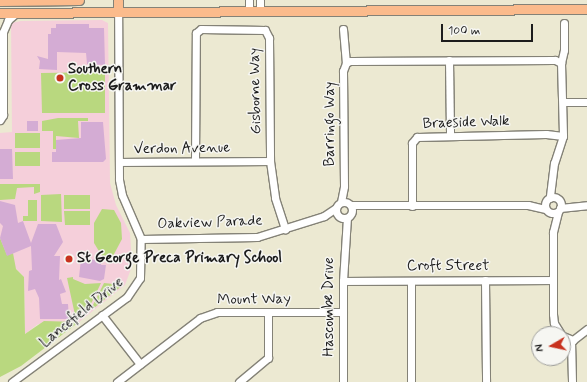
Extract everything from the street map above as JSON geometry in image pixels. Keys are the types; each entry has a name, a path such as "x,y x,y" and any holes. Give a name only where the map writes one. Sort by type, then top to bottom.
{"main road":[{"path":"0,1 79,0"},
{"path":"118,0 118,12"},
{"path":"0,13 587,10"}],"street":[{"path":"249,0 249,11"},
{"path":"260,0 260,11"},
{"name":"Lancefield Drive","path":"12,382 127,297 137,284 142,268 141,238 122,195 119,162 118,12"},
{"path":"3,32 8,20 16,13"},
{"path":"0,20 3,32 3,114 0,120"},
{"path":"557,326 553,319 553,232 547,210 548,199 563,136 561,63 564,50 564,23"},
{"name":"Gisborne Way","path":"195,160 196,33 201,29 260,29 268,33 270,161 275,198 285,230"},
{"name":"Barringo Way","path":"343,29 346,63 343,70 344,210"},
{"path":"449,60 450,134"},
{"name":"Barringo Way","path":"346,63 449,60 555,60 561,63"},
{"path":"563,102 587,102"},
{"name":"Braeside Walk","path":"412,206 414,139 422,135 563,136"},
{"name":"Verdon Avenue","path":"119,162 195,160 270,161"},
{"path":"553,232 559,210 559,199 554,172"},
{"path":"528,205 548,199 559,199 584,205"},
{"path":"344,210 371,206 528,205 547,210 559,210 584,205"},
{"name":"Oakview Parade","path":"141,238 257,237 285,230 344,210"},
{"name":"Hascombe Drive","path":"344,210 344,382"},
{"path":"485,280 486,382"},
{"name":"Croft Street","path":"343,281 553,280"},
{"path":"411,281 411,382"},
{"name":"Mount Way","path":"117,382 200,318 217,312 343,312"},
{"path":"239,382 268,358 268,312"},
{"path":"102,316 140,364"},
{"path":"572,382 571,340 587,329"}],"shaded area":[{"path":"102,20 108,23 110,183 116,205 130,233 132,266 125,285 79,322 38,324 25,334 24,277 0,252 0,133 12,132 11,23 21,21"}],"green space":[{"path":"105,72 105,113 42,113 41,73"},
{"path":"58,118 88,118 88,121 78,121 79,138 56,136 56,149 53,149 53,131 42,131 42,121"},
{"path":"15,133 40,133 40,148 15,148"},
{"path":"15,152 40,152 40,166 15,166"},
{"path":"0,184 40,184 40,192 34,194 34,187 17,188 15,199 0,200"},
{"path":"61,194 62,222 41,221 41,195"},
{"path":"64,195 90,195 90,209 64,209"},
{"path":"28,200 37,200 37,221 23,221 23,216 28,216"},
{"path":"102,209 114,210 121,223 122,239 113,256 102,256 94,243 94,223"},
{"path":"64,211 90,211 90,225 65,225"},
{"path":"0,238 7,255 13,253 16,269 24,277 25,334 44,321 79,322 21,366 0,377"},
{"path":"73,277 73,279 85,284 101,283 89,308 75,315 67,278"},
{"path":"104,283 123,285 94,308 92,307"}],"building":[{"path":"56,24 89,24 89,28 104,28 105,65 87,64 86,53 57,52 57,70 39,69 40,61 37,56 48,59 48,34 51,34 51,28 56,28"},
{"path":"27,121 38,121 38,131 27,131"},
{"path":"81,122 103,122 106,159 103,162 52,162 52,152 56,152 56,140 81,138"},
{"path":"0,149 12,149 13,179 0,179"},
{"path":"0,201 15,205 18,223 23,221 31,243 38,224 56,224 63,242 54,256 60,256 59,280 61,279 66,292 60,294 62,304 68,304 69,319 40,319 39,298 35,289 28,291 29,271 32,270 31,246 7,256 0,238 3,226 0,223"},
{"path":"81,259 102,260 101,265 106,265 104,279 100,281 79,277"}],"place":[{"name":"Southern Cross Grammar","path":"60,78"},
{"name":"St George Preca Primary School","path":"69,259"}]}
